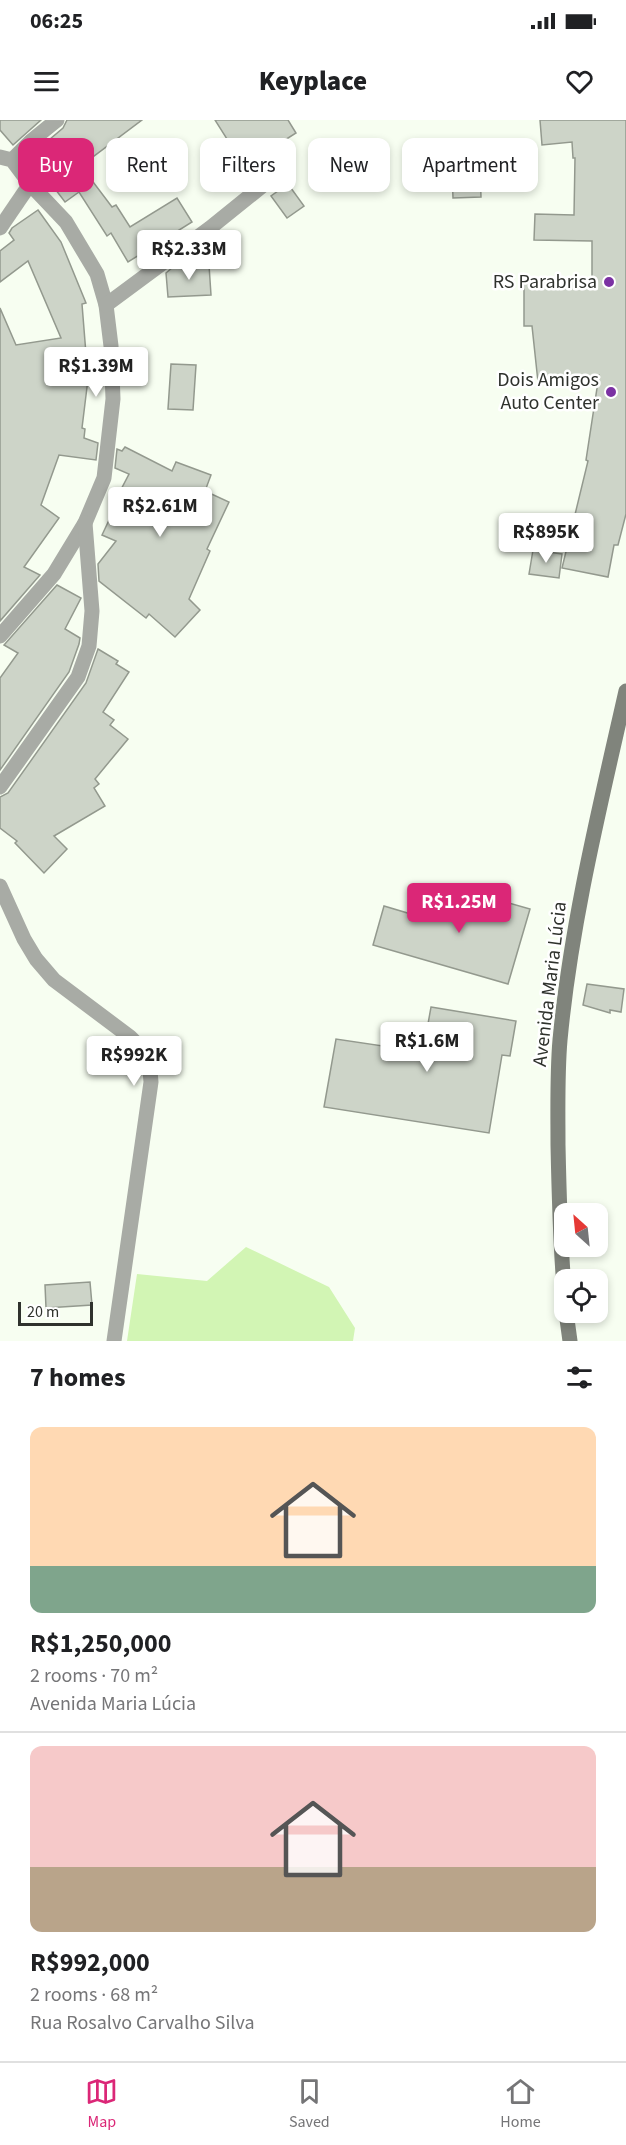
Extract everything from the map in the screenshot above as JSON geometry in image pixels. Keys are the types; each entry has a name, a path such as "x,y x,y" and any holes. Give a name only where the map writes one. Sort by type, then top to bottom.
{"main road":[{"name":"Avenida Maria Lúcia","path":"563,1269 558,1122 560,1042 572,953 601,801 626,691"},
{"path":"568,1323 570,1341"}],"street":[{"path":"18,172 6,159 57,120"},
{"path":"0,228 25,192"},
{"path":"0,636 54,574 85,523 104,478 113,399 111,346 106,304 97,274 66,222 38,192"},
{"path":"106,304 210,228 255,192"},
{"path":"0,788 78,677 89,646 92,611 85,523"},
{"path":"0,886 24,939 48,973 139,1045 150,1065 150,1093 114,1341"}],"green space":[{"path":"246,1247 329,1287 355,1328 353,1341 127,1341 137,1274 207,1281"}],"building":[{"path":"0,120 41,120 18,138 13,145 0,130"},
{"path":"67,120 142,120 118,138 106,138 106,147 94,156 94,138 51,138 63,128"},
{"path":"215,120 288,120 296,133 288,138 226,138"},
{"path":"540,120 626,120 626,514 618,545 614,545 608,577 562,568 588,461 586,460 599,375 538,382 532,326 524,326 524,281 592,280 592,241 534,240 535,214 574,215 575,158 573,158 572,142 542,145"},
{"path":"94,183 112,207 116,205 130,227 177,198 192,222 128,262 111,233 107,236 79,192 94,192"},
{"path":"57,192 79,192 65,202"},
{"path":"277,192 294,192 304,206 287,218 271,196"},
{"path":"453,192 481,192 481,197 453,198"},
{"path":"38,210 61,242 86,303 82,304 88,379 82,428 85,429 84,438 98,443 96,460 59,455 41,505 59,518 24,567 40,575 0,621 0,308 16,345 61,338 28,261 0,282 0,251 14,240 9,233 12,228"},
{"path":"209,265 211,295 168,297 166,273 173,267"},
{"path":"171,364 196,365 193,410 168,409"},
{"path":"125,447 172,471 176,462 211,475 205,491 229,502 207,549 210,551 189,599 200,610 175,637 149,614 146,618 99,581 98,564 116,541 102,535 129,474 115,468 117,449 122,451"},
{"path":"533,550 562,554 559,578 529,574"},
{"path":"57,585 81,598 65,629 80,638 79,644 69,672 0,770 0,678 18,653 4,645"},
{"path":"98,649 118,661 116,664 129,672 103,712 114,720 110,725 128,739 95,779 99,784 94,788 105,806 54,836 67,849 44,873 15,843 17,841 0,828 0,797 8,793 86,683"},
{"path":"442,884 530,909 508,984 373,945 384,906 431,920"},
{"path":"587,984 624,989 621,1012 610,1010 610,1013 583,1005"},
{"path":"431,1007 516,1021 510,1056 502,1055 489,1133 324,1107 336,1039 423,1052"},
{"path":"90,1282 92,1305 46,1308 45,1285"}],"place":[{"name":"RS Parabrisa","path":"609,282"},
{"name":"Dois Amigos Auto Center","path":"611,392"}]}
